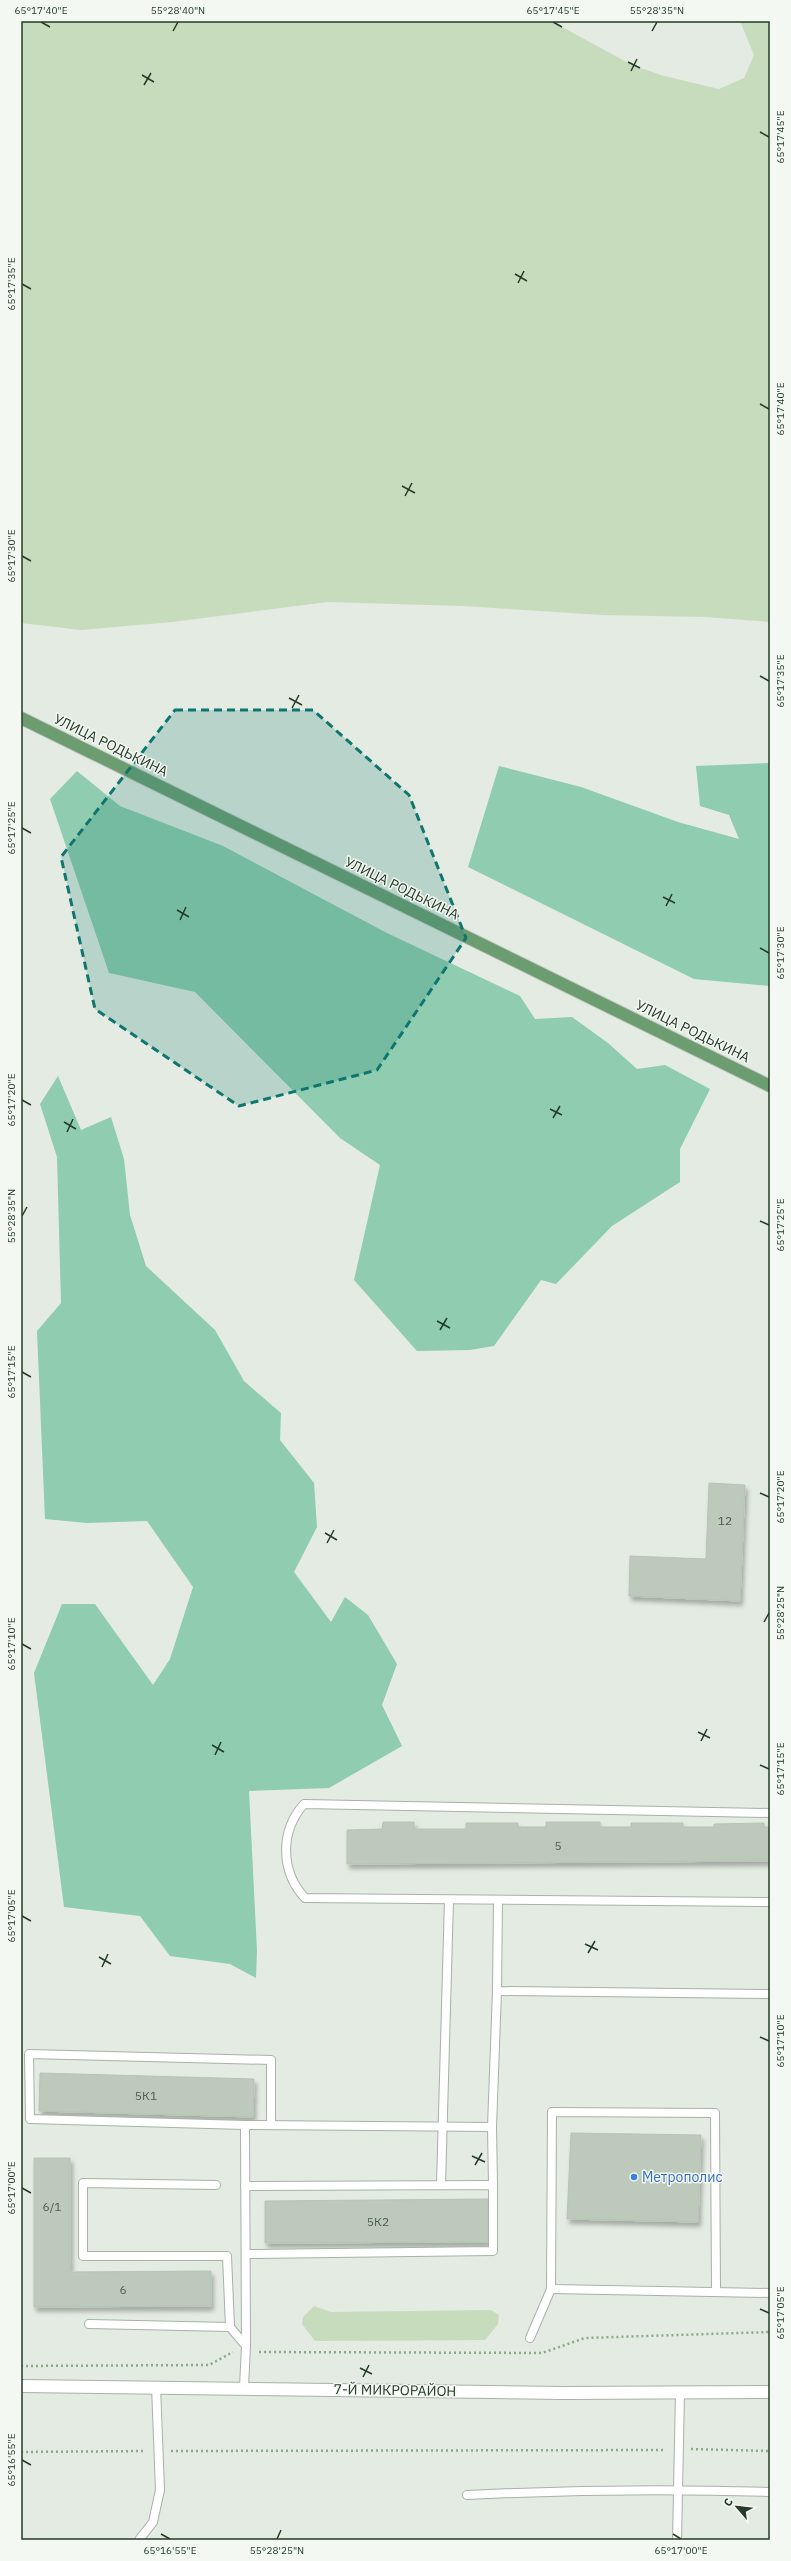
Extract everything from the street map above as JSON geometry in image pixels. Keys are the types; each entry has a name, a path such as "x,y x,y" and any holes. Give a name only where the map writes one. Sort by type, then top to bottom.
{"main road":[{"name":"УЛИЦА РОДЬКИНА","path":"21,718 770,1086"}],"street":[{"name":"7-Й МИКРОРАЙОН","path":"21,2386 770,2392"}],"lane":[{"path":"770,1814 304,1804 293,1817 286,1851 288,1873 294,1886 304,1898 770,1902"},
{"path":"441,2185 449,1900"},
{"path":"246,2254 493,2251 492,2126 497,1991 498,1900"},
{"path":"497,1991 770,1994"},
{"path":"271,2125 271,2060 29,2054 30,2119 244,2125 492,2126"},
{"path":"530,2338 551,2289 552,2112 715,2113 716,2292"},
{"path":"244,2125 246,2254 246,2346 244,2387"},
{"path":"216,2185 83,2183 83,2256 227,2256 230,2327 246,2346"},
{"path":"245,2186 493,2185"},
{"path":"551,2289 770,2293"},
{"path":"89,2324 230,2327"},
{"path":"139,2540 153,2522 160,2490 156,2386"},
{"path":"678,2540 677,2489 680,2392"},
{"path":"467,2495 559,2490 677,2489 770,2492"}],"path":[{"path":"21,2366 209,2365 246,2346 257,2352 542,2353 584,2338 770,2332"},
{"path":"21,2452 770,2450"}],"highlighted area":[{"path":"175,710 313,710 409,795 466,938 377,1070 239,1106 95,1009 61,857"}],"shaded area":[{"path":"21,21 551,21 632,65 664,76 719,89 744,78 754,55 740,21 770,21 770,622 706,617 602,615 463,606 327,602 172,622 81,630 21,623"},
{"path":"770,763 770,986 694,979 468,867 499,766 581,787 678,822 739,839 729,815 700,806 696,766"},
{"path":"77,771 120,806 223,846 387,933 520,996 535,1019 572,1017 608,1043 637,1069 665,1065 710,1089 680,1149 680,1182 612,1226 556,1284 541,1280 494,1346 470,1350 417,1351 354,1280 380,1165 340,1138 195,992 109,973 50,799"},
{"path":"58,1076 81,1130 111,1117 124,1159 130,1215 146,1266 215,1330 244,1381 281,1413 280,1440 314,1483 317,1527 294,1572 331,1622 345,1597 368,1615 397,1664 382,1705 402,1746 329,1788 249,1791 257,1951 256,1978 230,1964 170,1956 140,1916 64,1907 34,1673 62,1604 95,1604 153,1685 170,1659 193,1587 147,1521 87,1523 45,1519 37,1331 61,1303 57,1157 40,1104"},
{"path":"314,2306 331,2312 491,2310 499,2315 498,2324 485,2340 315,2341 302,2324 303,2317"}],"building":[{"path":"709,1483 745,1485 740,1601 629,1596 630,1556 706,1559"},
{"path":"383,1822 414,1822 414,1829 466,1829 466,1823 518,1823 518,1827 546,1827 546,1822 600,1822 600,1827 631,1827 631,1823 683,1823 683,1827 714,1827 714,1824 764,1823 764,1827 770,1827 770,1861 347,1864 347,1830 382,1829"},
{"path":"40,2073 254,2079 253,2117 39,2111"},
{"name":"Метрополис","path":"571,2133 701,2135 698,2222 567,2219"},
{"path":"34,2158 70,2158 70,2272 211,2271 211,2306 34,2307"},
{"path":"488,2199 488,2242 265,2243 265,2201"}],"place":[{"name":"Метрополис","path":"634,2177"}]}
